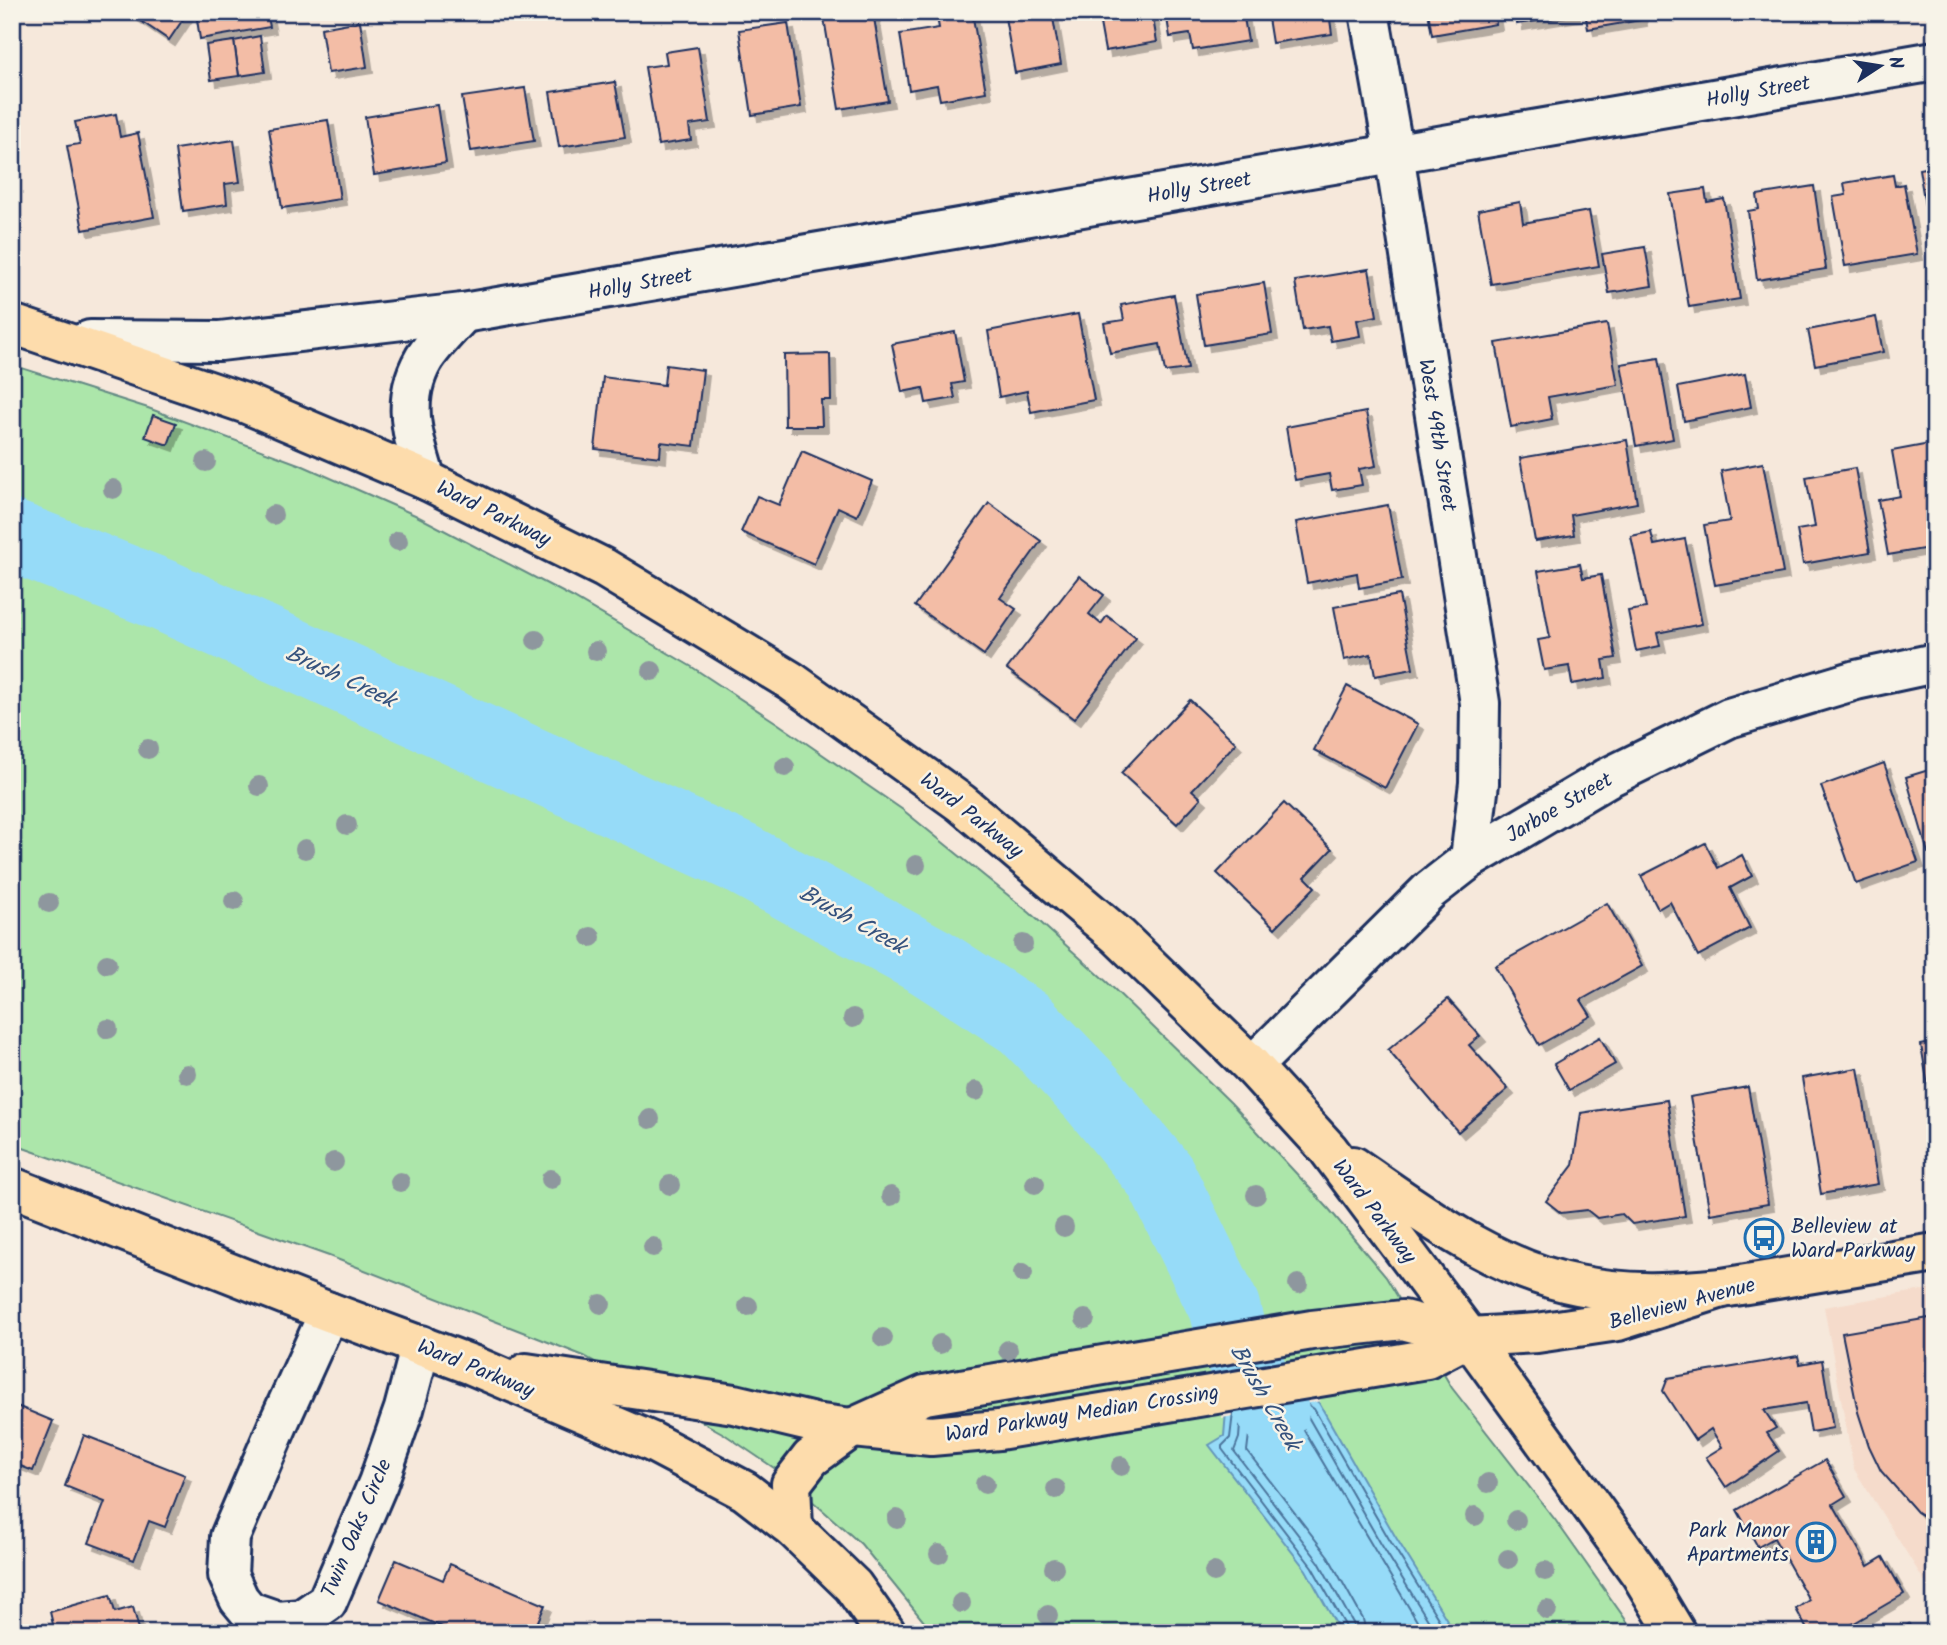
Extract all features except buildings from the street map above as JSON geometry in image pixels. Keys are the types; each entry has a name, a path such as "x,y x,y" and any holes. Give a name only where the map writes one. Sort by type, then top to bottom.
{"main road":[{"name":"Ward Parkway","path":"12,324 247,404 426,480 604,568 791,681 971,812 1118,936 1252,1066 1328,1149 1469,1337 1640,1573 1676,1633"},
{"path":"1328,1149 1452,1232 1514,1264 1548,1277 1576,1285 1629,1292 1667,1293 1722,1288"},
{"name":"Ward Parkway","path":"12,1187 329,1312 472,1365 652,1442 745,1491 793,1528 853,1586 886,1633"},
{"name":"Belleview Avenue","path":"1469,1337 1537,1333 1618,1321 1722,1288 1935,1253"},
{"name":"Ward Parkway Median Crossing","path":"793,1528 791,1483 811,1458 852,1428 925,1395 1312,1331 1404,1320 1469,1337"},
{"name":"Ward Parkway Median Crossing","path":"852,1428 931,1436 999,1430 1427,1359 1469,1337"},
{"path":"472,1365 734,1404 814,1423 852,1428"}],"street":[{"name":"West 49th Street","path":"1369,12 1394,153 1480,703 1479,782 1470,859"},
{"name":"Holly Street","path":"77,346 90,340 219,341 463,313 1935,61"},
{"path":"426,480 411,431 411,394 424,359 463,313"},
{"name":"Jarboe Street","path":"1252,1066 1429,891 1470,859 1606,778 1729,719 1856,680 1935,663"},
{"name":"Twin Oaks Circle","path":"329,1312 230,1537 228,1575 239,1599 249,1611 278,1621 302,1619 327,1602 378,1483 404,1409 421,1345"}],"shaded area":[{"path":"1935,1288 1935,1598 1854,1469 1824,1307"}],"green space":[{"path":"12,365 148,408 301,465 415,515 572,597 692,667 903,810 1030,913 1108,983 1231,1103 1329,1209 1386,1277 1452,1388 1556,1521 1635,1633 933,1633 861,1544 777,1470 724,1434 584,1356 329,1256 12,1144"}],"water":[{"path":"1232,1340 1319,1403 1395,1536 1455,1633 1341,1633 1306,1570 1209,1445 1224,1436"}],"pier":[{"path":"1234,1337 1321,1401 1222,1418 1228,1339"}],"waterway":[{"name":"Brush Creek","path":"12,536 165,596 740,858 931,962 1025,1023 1092,1093 1160,1176 1224,1307 1232,1340 1273,1411"}],"place":[{"name":"Belleview at Ward Parkway","path":"1764,1238"},
{"name":"Park Manor Apartments","path":"1816,1542"}]}
